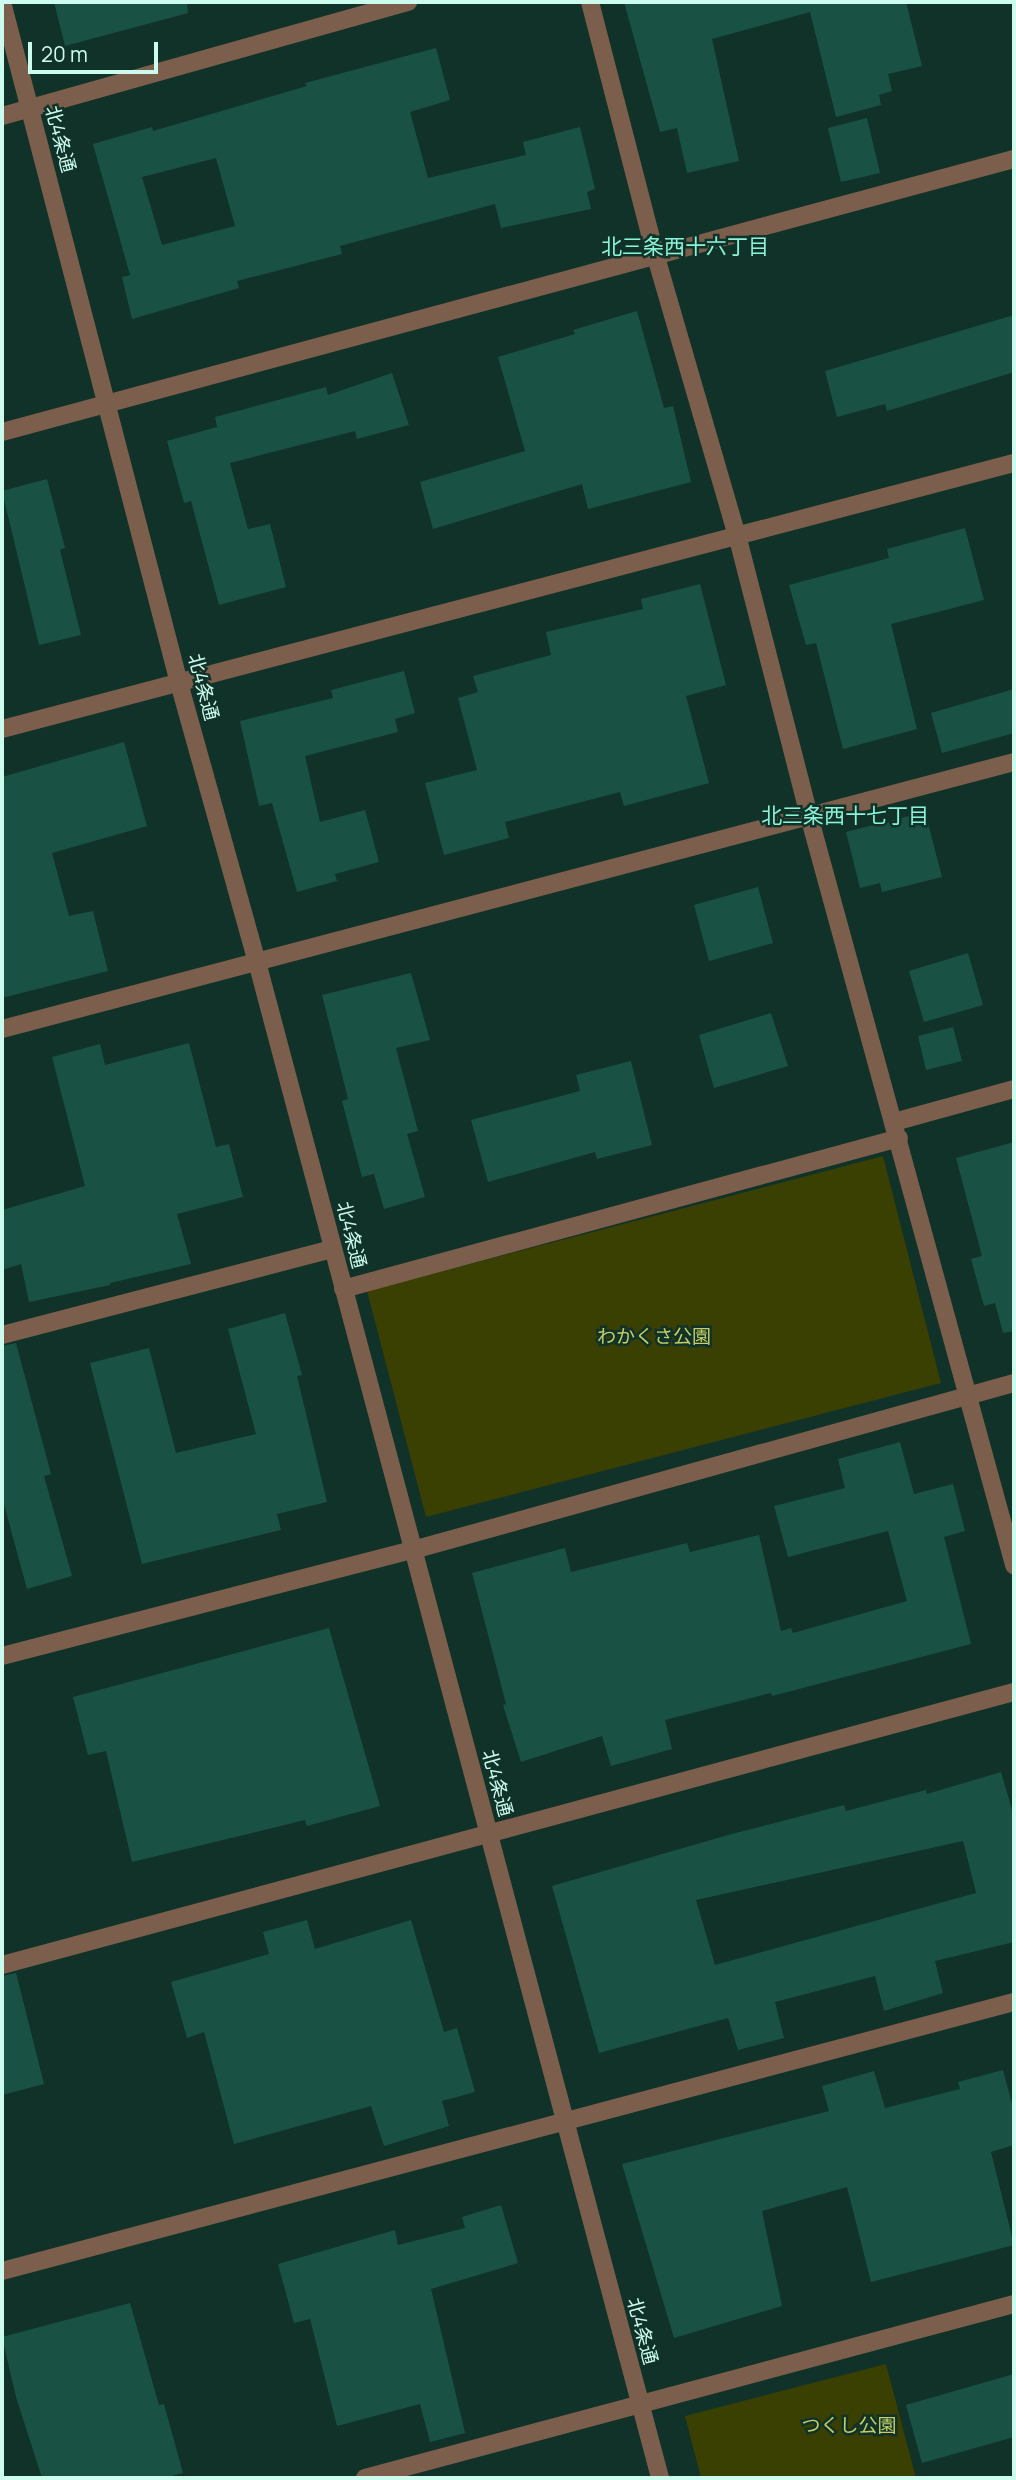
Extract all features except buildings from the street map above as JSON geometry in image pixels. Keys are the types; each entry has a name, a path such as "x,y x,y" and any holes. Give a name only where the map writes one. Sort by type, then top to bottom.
{"street":[{"name":"北4条通","path":"2,2 179,683 257,962 660,2478"},
{"path":"2,116 408,2"},
{"path":"590,2 656,257 737,535 809,816 1014,1565"},
{"path":"2,432 1014,159"},
{"path":"2,729 1014,463"},
{"path":"2,1029 1014,762"},
{"path":"343,1289 896,1130 1014,1089"},
{"path":"2,1335 333,1249"},
{"path":"2,1656 413,1550 1014,1384"},
{"path":"2,1965 1014,1692"},
{"path":"2,2272 1014,2003"},
{"path":"365,2478 1014,2304"}],"green space":[{"name":"わかくさ公園","path":"883,1156 941,1383 426,1517 367,1291"},
{"name":"つくし公園","path":"886,2364 916,2478 701,2478 685,2416"}],"district":[{"name":"北三条西十六丁目","path":"685,246"},
{"name":"北三条西十七丁目","path":"845,815"}]}
